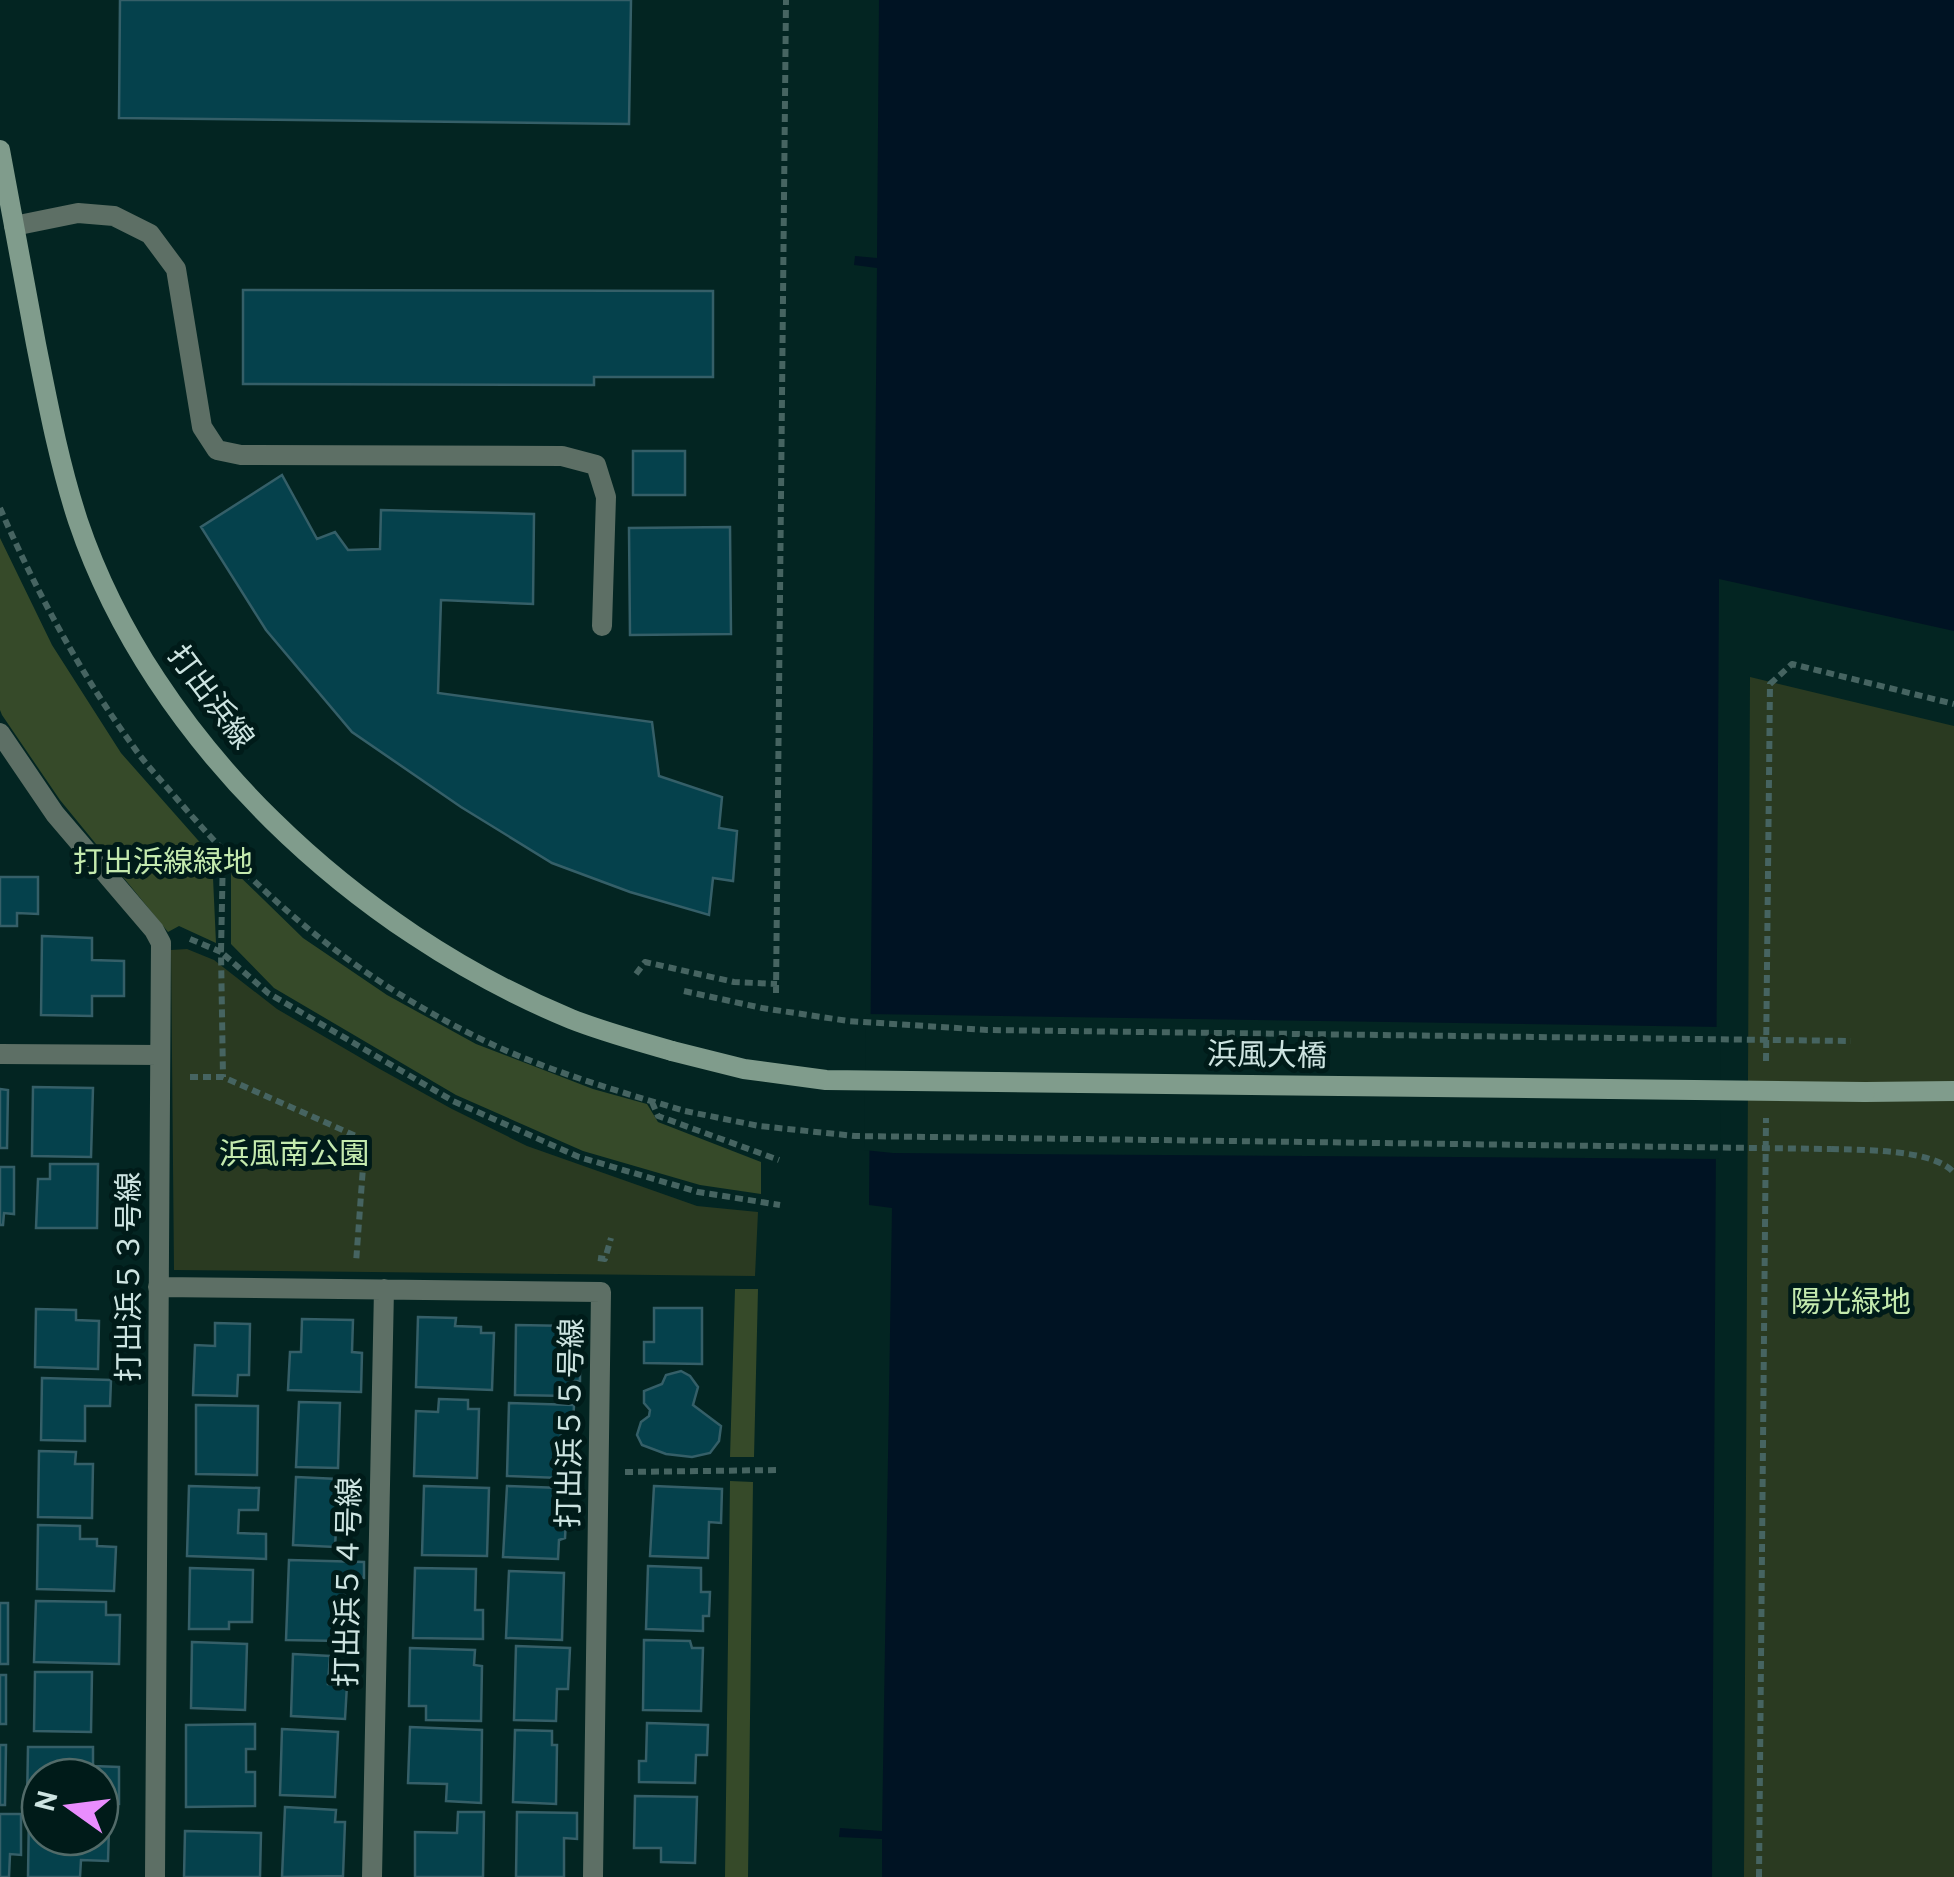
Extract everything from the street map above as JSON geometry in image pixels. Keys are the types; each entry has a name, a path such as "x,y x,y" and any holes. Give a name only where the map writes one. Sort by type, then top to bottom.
{"street":[{"name":"打出浜線","path":"0,150 56,448 79,524 109,596 169,698 242,788 286,832 379,912 491,980 571,1019 672,1051"},
{"path":"14,226 78,213 114,216 150,234 176,270 202,427 216,450 241,455 562,456 596,465 606,497 602,626"},
{"name":"打出浜５３号線","path":"0,733 55,814 154,930 160,943 155,1877"},
{"name":"浜風大橋","path":"672,1051 744,1069 826,1080 1954,1091"},
{"path":"0,1054 160,1055"},
{"name":"打出浜５５号線","path":"158,1287 601,1292 593,1877"},
{"name":"打出浜５４号線","path":"372,1877 384,1289"}],"path":[{"path":"636,974 646,962 776,988 786,0"},
{"path":"1766,1062 1770,684 1792,664 1954,704"},
{"path":"223,852 223,1077"},
{"path":"221,952 268,993 453,1102 579,1157 698,1192 780,1205"},
{"path":"684,991 848,1021 986,1030 1852,1041"},
{"path":"160,1078 223,1077 366,1140 354,1289"},
{"path":"651,1101 658,1116 779,1160"},
{"path":"1759,1877 1766,1102"},
{"path":"685,1111 759,1126 855,1136 1896,1150 1948,1166 1954,1174"},
{"path":"599,1472 778,1470"}],"green space":[{"name":"打出浜線緑地","path":"0,538 52,645 121,753 212,856 216,943 179,926 168,932 60,800 2,715"},
{"name":"陽光緑地","path":"1750,677 1954,726 1954,1877 1744,1877"},
{"path":"231,868 303,938 387,995 476,1044 593,1089 647,1104 658,1122 761,1162 761,1194 700,1185 583,1151 456,1095 274,988 231,944"},
{"name":"浜風南公園","path":"187,949 214,960 277,1009 378,1068 527,1146 697,1206 758,1212 755,1276 174,1270 171,950"},
{"path":"735,1289 758,1289 754,1457 730,1457"},
{"path":"730,1481 753,1482 748,1877 725,1877"}],"water":[{"path":"879,0 1954,0 1954,631 1719,579 1712,1877 882,1877 882,1839 839,1837 840,1828 882,1831 892,1208 869,1205 877,268 854,265 855,256 877,258"}],"pier":[{"path":"866,1014 1721,1027 1720,1159 864,1150"}],"building":[{"path":"120,0 631,0 629,124 119,118"},
{"path":"243,290 713,291 713,377 594,377 594,385 243,384"},
{"path":"633,451 685,451 685,495 633,495"},
{"path":"282,475 317,539 335,532 348,550 380,549 381,510 534,514 533,604 441,600 438,693 652,722 659,776 722,797 719,828 737,831 733,881 713,878 709,915 630,892 552,863 461,807 352,732 266,630 201,527"},
{"path":"730,527 731,634 630,635 629,528"},
{"path":"0,877 38,877 38,914 17,913 17,926 0,926"},
{"path":"42,936 92,938 92,960 124,961 124,996 92,996 92,1016 41,1015"},
{"path":"33,1087 93,1088 91,1157 32,1156"},
{"path":"0,1089 8,1090 7,1148 0,1148"},
{"path":"50,1164 98,1164 97,1228 36,1228 38,1179 50,1179"},
{"path":"0,1167 14,1167 14,1214 4,1213 3,1225 0,1225"},
{"path":"654,1308 702,1308 702,1364 644,1363 644,1342 654,1342"},
{"path":"36,1309 76,1310 76,1320 99,1321 98,1369 35,1367"},
{"path":"418,1317 456,1318 455,1326 481,1327 481,1333 494,1333 492,1390 416,1387"},
{"path":"302,1319 353,1320 352,1352 362,1353 361,1392 288,1390 290,1352 301,1352"},
{"path":"215,1323 250,1324 249,1375 238,1375 237,1396 193,1395 195,1345 215,1346"},
{"path":"516,1325 571,1326 571,1349 580,1350 580,1381 570,1381 570,1396 515,1395"},
{"path":"681,1371 698,1387 693,1405 721,1426 719,1441 710,1453 692,1457 666,1454 642,1445 637,1435 650,1410 644,1403 644,1391 662,1384 666,1375"},
{"path":"42,1378 111,1380 110,1406 85,1406 85,1441 41,1440"},
{"path":"439,1399 468,1400 468,1409 479,1409 477,1478 414,1476 416,1411 438,1412"},
{"path":"299,1402 340,1403 338,1468 296,1467"},
{"path":"509,1403 574,1405 573,1427 561,1426 560,1478 507,1476"},
{"path":"196,1405 258,1406 257,1475 196,1474"},
{"path":"39,1451 76,1452 75,1464 93,1464 92,1518 38,1517"},
{"path":"296,1477 359,1480 359,1495 338,1494 335,1547 293,1545"},
{"path":"189,1486 259,1488 258,1510 239,1510 238,1533 266,1534 266,1559 187,1556"},
{"path":"424,1486 489,1488 487,1556 422,1555"},
{"path":"507,1486 560,1488 559,1502 567,1502 565,1538 559,1540 558,1559 503,1557"},
{"path":"654,1486 722,1489 721,1523 709,1522 708,1558 650,1556"},
{"path":"38,1525 80,1526 80,1539 97,1539 97,1546 116,1547 114,1591 37,1589"},
{"path":"289,1560 364,1562 364,1578 345,1577 342,1641 286,1640"},
{"path":"648,1566 701,1568 701,1592 710,1592 709,1616 703,1616 703,1631 646,1629"},
{"path":"190,1568 253,1570 252,1622 229,1622 229,1629 189,1629"},
{"path":"415,1568 476,1569 475,1610 483,1610 483,1639 413,1638"},
{"path":"509,1571 564,1573 562,1640 506,1638"},
{"path":"36,1601 106,1602 106,1615 120,1615 119,1664 34,1662"},
{"path":"0,1603 8,1603 8,1664 0,1664"},
{"path":"644,1640 690,1641 692,1648 703,1648 701,1711 643,1710"},
{"path":"192,1642 247,1644 245,1710 191,1708"},
{"path":"516,1646 570,1648 568,1689 557,1689 556,1721 514,1720"},
{"path":"410,1648 475,1650 474,1665 482,1666 481,1721 426,1720 426,1706 409,1706"},
{"path":"293,1654 330,1656 328,1684 347,1685 345,1719 291,1716"},
{"path":"35,1672 92,1672 91,1732 34,1731"},
{"path":"0,1675 6,1675 6,1724 0,1724"},
{"path":"647,1723 708,1725 707,1755 696,1755 695,1783 639,1782 639,1761 646,1761"},
{"path":"255,1724 255,1749 246,1749 246,1772 255,1772 255,1806 186,1807 186,1725"},
{"path":"410,1727 482,1730 481,1803 446,1801 447,1784 408,1783"},
{"path":"282,1729 338,1732 335,1797 280,1795"},
{"path":"515,1730 552,1731 552,1745 557,1745 556,1804 513,1802"},
{"path":"0,1745 6,1745 5,1805 0,1805"},
{"path":"28,1747 93,1747 93,1757 28,1757"},
{"path":"635,1796 697,1797 695,1863 661,1862 661,1848 634,1848"},
{"path":"285,1807 336,1810 335,1822 345,1822 343,1876 282,1877"},
{"path":"458,1812 484,1812 483,1877 415,1877 415,1832 457,1833"},
{"path":"517,1812 577,1813 577,1839 564,1838 564,1877 516,1877"},
{"path":"0,1814 20,1814 20,1855 10,1854 9,1877 0,1877"},
{"path":"185,1831 261,1833 260,1877 184,1877"},
{"path":"28,1857 108,1857 108,1861 81,1860 80,1877 28,1877"}]}
